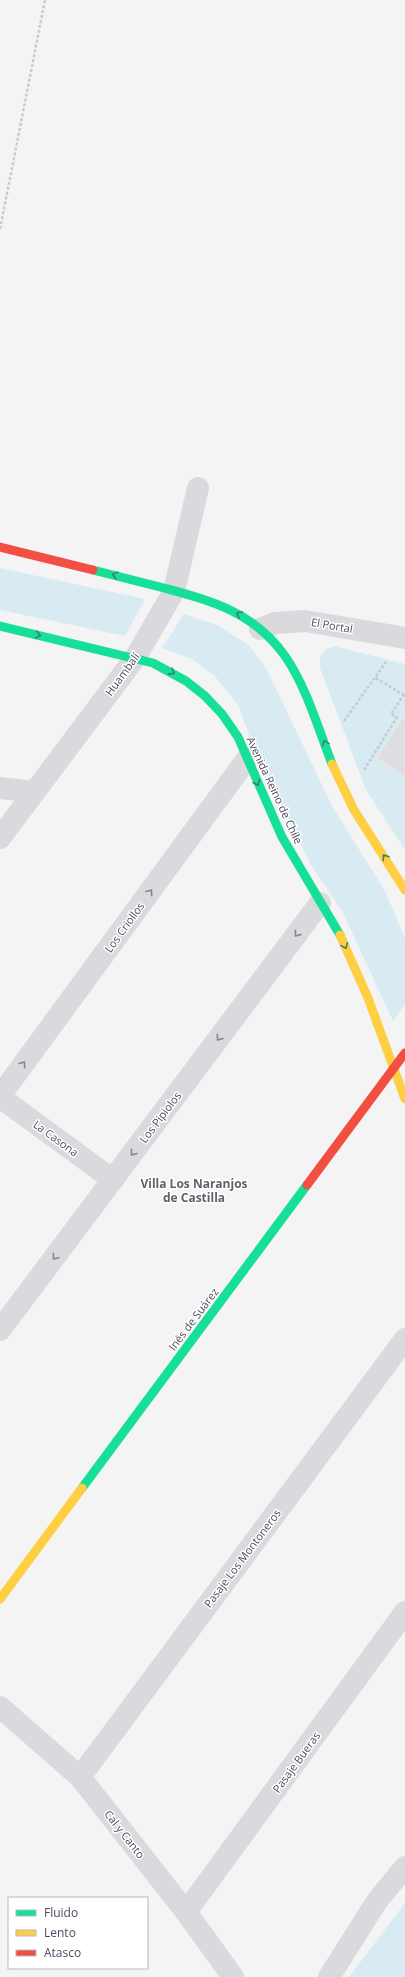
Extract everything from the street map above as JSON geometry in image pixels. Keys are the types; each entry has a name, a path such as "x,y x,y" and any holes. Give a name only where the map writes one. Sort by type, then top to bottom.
{"street":[{"name":"Huambalí","path":"0,838 136,658 174,591 198,488"},
{"path":"0,547 174,591 232,610 260,629 274,642 296,675 305,693 347,798 405,890"},
{"name":"El Portal","path":"260,629 275,623 304,621 403,638"},
{"name":"Avenida Reino de Chile","path":"0,626 136,658 170,670 203,694 230,724 282,836 341,937 361,981 405,1099"},
{"name":"Los Criollos","path":"0,1096 247,759"},
{"path":"0,788 34,792"},
{"name":"Los Pipiolos","path":"0,1330 320,903"},
{"name":"Inés de Suárez","path":"0,1599 405,1053"},
{"name":"La Casona","path":"0,1096 113,1180"},
{"name":"Pasaje Los Montoneros","path":"80,1778 405,1339"},
{"name":"Pasaje Bueras","path":"186,1912 405,1612"},
{"name":"Cal y Canto","path":"0,1707 80,1778 186,1912 233,1977"},
{"path":"329,1977 377,1902 405,1867"}],"path":[{"path":"0,229 45,0"},
{"path":"326,746 376,678 403,638"},
{"path":"347,798 397,717 391,714 404,695 376,678"}],"shaded area":[{"path":"0,568 145,599 125,636 0,610"},
{"path":"184,614 217,625 249,645 267,670 332,806 385,891 405,938 405,1004 393,1021 342,911 312,867 258,759 238,705 214,675 190,658 162,648"},
{"path":"334,646 405,664 405,850 366,790 320,668 322,654"},
{"path":"405,1903 405,1977 349,1977"}],"building":[{"path":"405,715 405,777 377,758"}],"traffic: fast":[{"path":"93,570 199,598 231,610 260,629 273,641 285,656 300,681 312,708 332,764"},
{"path":"0,626 153,663 186,681 205,696 222,714 238,737 282,837 340,935"},
{"path":"82,1488 307,1185"}],"traffic: slow":[{"path":"332,764 354,810 405,890"},
{"path":"340,935 368,998 405,1099"},
{"path":"0,1599 82,1488"}],"traffic: jam":[{"path":"0,547 93,570"},
{"path":"307,1185 405,1053"}],"district":[{"name":"Villa Los Naranjos de Castilla","path":"194,1190"}]}
